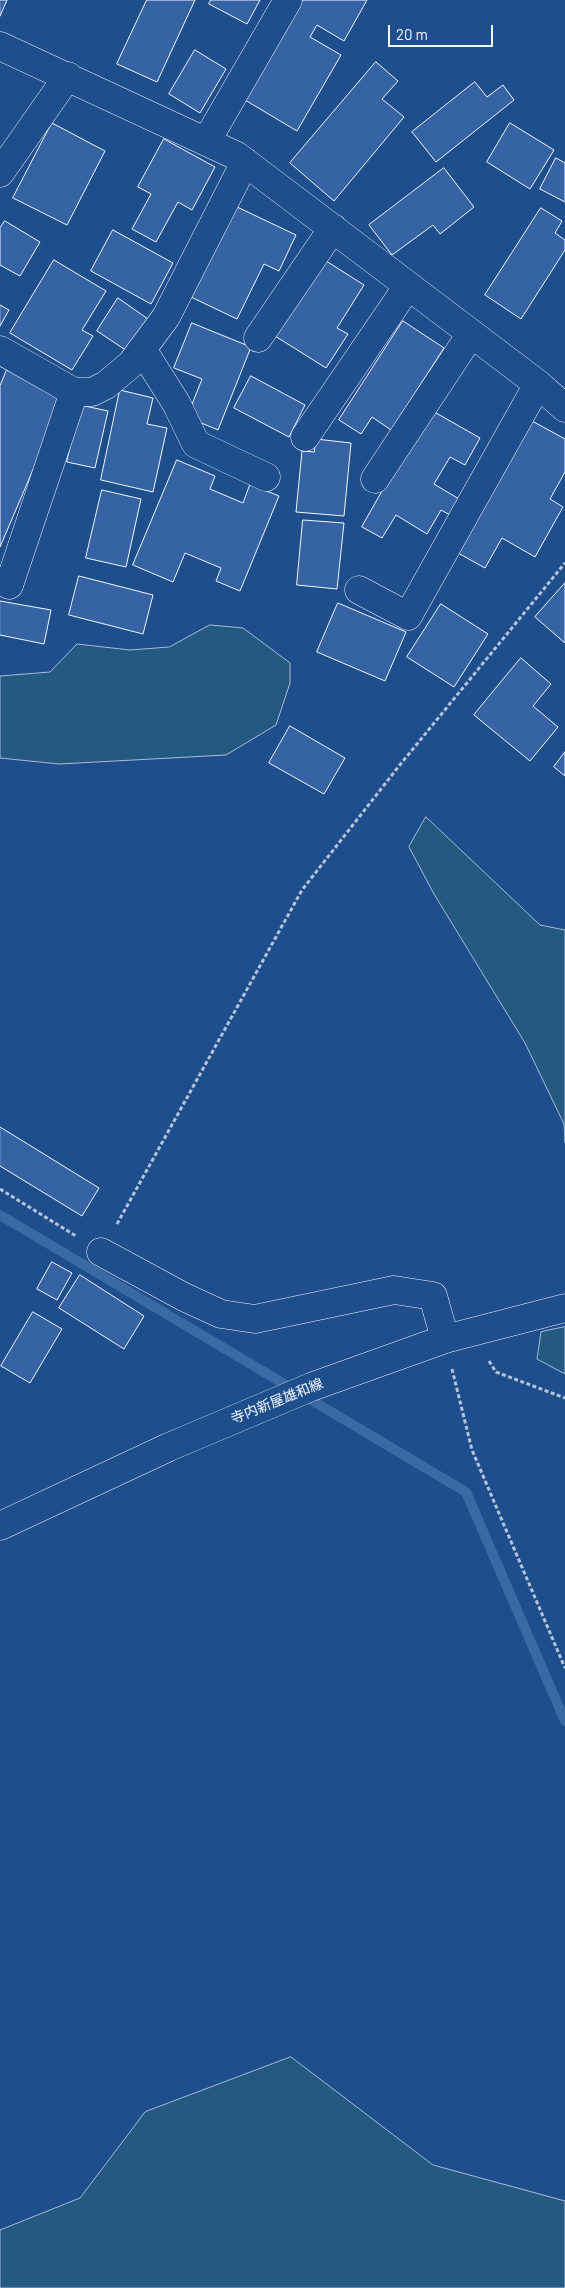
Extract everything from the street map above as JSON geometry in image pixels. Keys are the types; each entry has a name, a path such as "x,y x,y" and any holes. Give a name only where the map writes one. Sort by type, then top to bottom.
{"street":[{"path":"206,142 288,0"},
{"path":"0,46 237,156 538,384 565,408"},
{"path":"0,173 68,76"},
{"path":"0,350 74,392 92,392 106,385 131,364 166,317 245,162"},
{"path":"258,338 333,228"},
{"path":"305,437 408,286"},
{"path":"375,479 471,334"},
{"path":"142,349 176,403 196,444 266,477"},
{"path":"359,590 408,616 538,384"},
{"path":"9,585 74,392"},
{"path":"102,1252 184,1297 221,1314 255,1319 394,1290 433,1296 445,1339"},
{"name":"寺内新屋雄和線","path":"0,1526 225,1422 311,1387 445,1339 565,1308"}],"path":[{"path":"0,1189 102,1252 302,890 405,759 565,563"},
{"path":"472,1332 496,1372 565,1398"},
{"path":"445,1339 472,1450 565,1668"}],"shaded area":[{"path":"210,625 243,628 290,663 290,683 276,725 226,755 59,764 0,758 0,676 50,672 77,644 130,650 169,647"},
{"path":"426,817 540,925 565,930 565,1143 564,1124 525,1043 434,894 409,847"},
{"path":"565,1327 565,1374 537,1359 541,1332"},
{"path":"291,2057 433,2165 565,2201 565,2288 0,2288 0,2230 80,2198 145,2112"}],"building":[{"path":"0,0 7,0 0,16"},
{"path":"147,0 195,0 157,82 117,64"},
{"path":"211,0 260,0 247,24 209,4"},
{"path":"303,0 367,0 344,41 317,25 310,37 341,55 297,131 245,100"},
{"path":"195,50 226,69 200,113 169,94"},
{"path":"376,62 398,81 382,99 404,117 334,201 290,163"},
{"path":"475,82 487,97 503,85 514,100 436,162 412,132"},
{"path":"52,123 105,151 67,225 13,198"},
{"path":"510,123 554,150 530,189 487,162"},
{"path":"164,139 215,167 192,210 178,202 156,242 132,229 151,194 138,187"},
{"path":"556,158 565,163 565,202 540,189"},
{"path":"444,168 474,207 440,234 433,225 392,255 369,225"},
{"path":"235,206 296,235 279,271 264,264 237,319 191,297"},
{"path":"541,208 562,221 555,233 565,240 565,250 521,319 485,295"},
{"path":"5,221 40,242 20,276 0,265 0,228"},
{"path":"113,230 173,263 151,304 91,271"},
{"path":"323,259 364,285 337,328 348,334 326,368 275,336"},
{"path":"54,260 106,291 82,330 93,336 72,370 10,333"},
{"path":"118,298 148,319 127,351 97,331"},
{"path":"0,305 9,310 0,326"},
{"path":"403,321 444,348 391,430 372,417 361,434 339,420"},
{"path":"192,323 251,347 218,430 187,417 202,379 174,368"},
{"path":"9,365 67,390 0,547 0,386"},
{"path":"251,376 305,405 289,437 234,408"},
{"path":"120,390 153,398 147,424 167,428 153,492 101,480"},
{"path":"80,405 108,411 95,468 67,462"},
{"path":"429,409 480,438 465,465 450,457 434,484 459,499 450,515 441,510 427,534 396,515 382,538 362,527"},
{"path":"532,421 565,439 565,472 550,499 563,507 535,557 502,538 485,568 458,553"},
{"path":"316,439 351,443 344,516 296,512 302,451 314,452"},
{"path":"177,460 215,476 210,489 243,503 250,484 279,496 240,591 216,581 221,568 185,553 173,582 133,565"},
{"path":"102,490 141,499 126,567 86,558"},
{"path":"303,520 344,523 337,589 297,585"},
{"path":"79,576 153,595 143,634 69,615"},
{"path":"565,583 565,643 535,617"},
{"path":"0,601 51,610 44,644 0,635"},
{"path":"338,603 406,632 385,681 317,652"},
{"path":"441,604 488,634 454,687 407,657"},
{"path":"521,658 551,684 533,706 558,727 530,761 474,715"},
{"path":"290,726 345,758 324,794 269,763"},
{"path":"565,752 565,776 554,767"},
{"path":"0,1127 99,1188 82,1216 0,1166"},
{"path":"52,1262 72,1273 57,1300 37,1289"},
{"path":"80,1275 144,1316 124,1349 59,1308"},
{"path":"33,1312 62,1329 30,1383 1,1366"}],"waterway":[{"path":"0,1215 466,1492 565,1721"}]}
